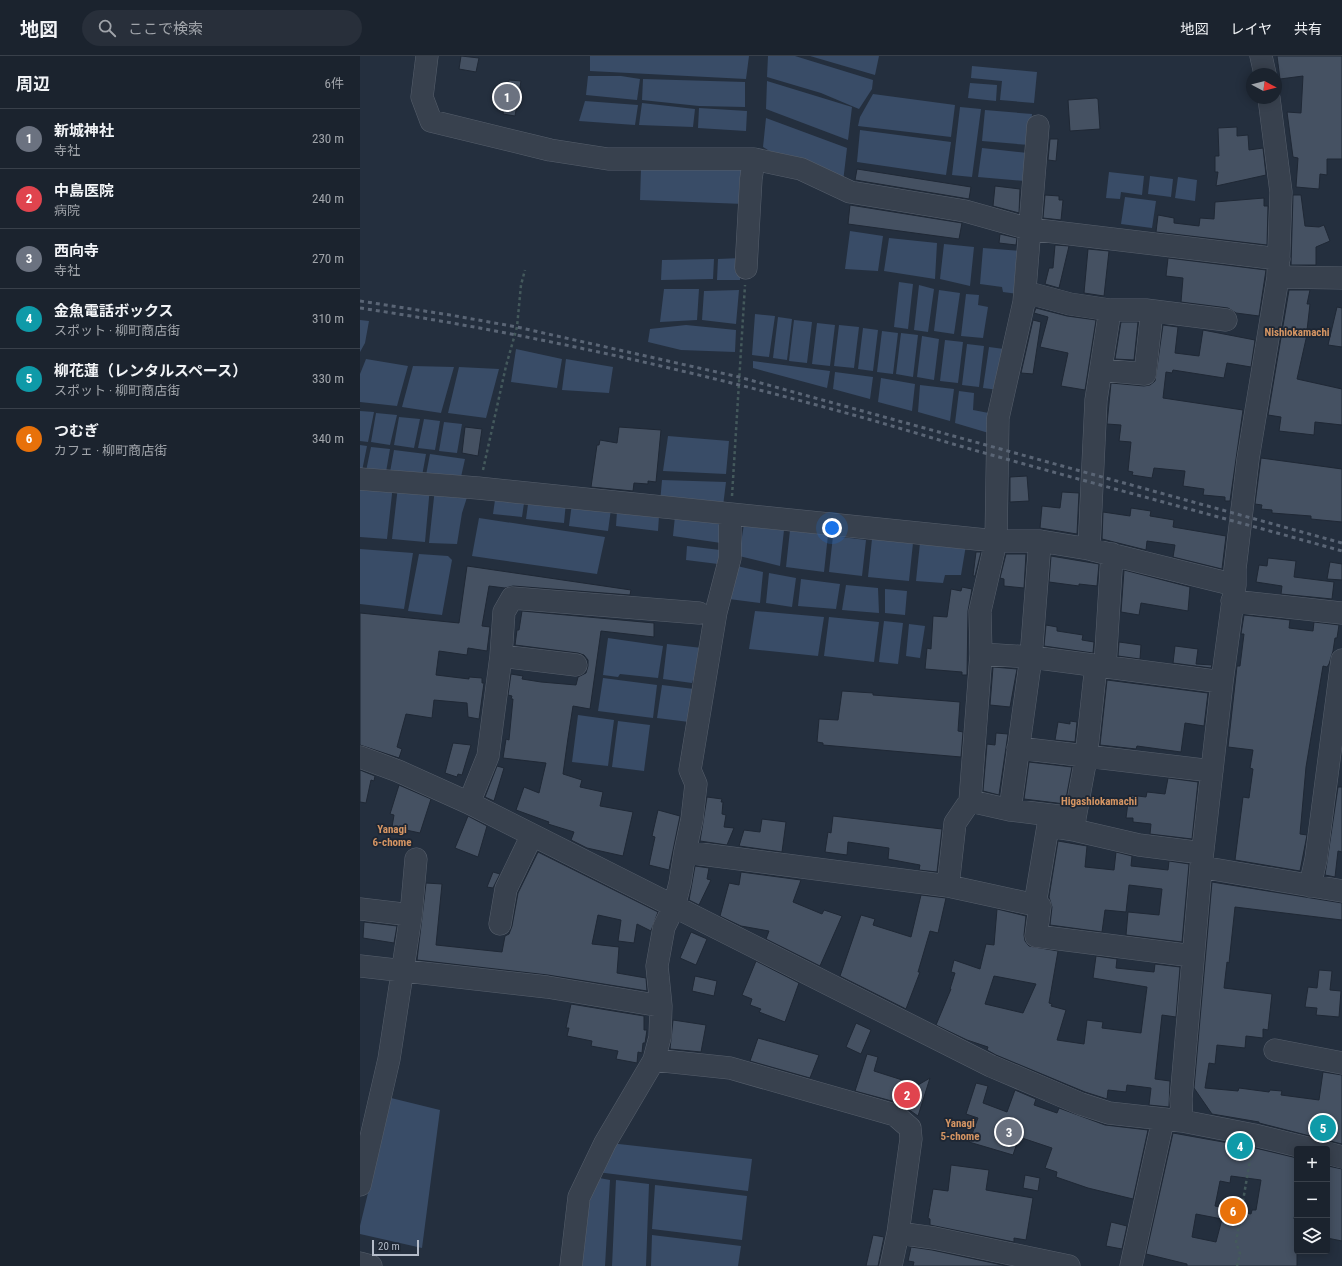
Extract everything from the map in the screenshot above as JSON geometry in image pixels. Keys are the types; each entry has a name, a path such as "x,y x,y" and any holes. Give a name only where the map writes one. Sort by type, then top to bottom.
{"street":[{"path":"427,56 422,97 431,121 550,150 608,159 754,159 801,169 850,192 965,211 1029,229 1342,278"},
{"path":"1261,56 1264,68"},
{"path":"1131,1266 1172,1121 1181,1099 1201,860 1234,593 1235,569 1248,459 1279,268 1281,192 1270,104"},
{"path":"948,886 955,823 970,800 981,654 980,611 996,540 998,418 1025,292 1038,126"},
{"path":"746,268 751,179 754,159"},
{"path":"1025,292 1070,304 1110,310 1152,311 1226,320"},
{"path":"1090,549 1096,400 1110,310"},
{"path":"1101,370 1145,374 1152,311"},
{"path":"360,479 478,488 996,540 1040,541 1112,554 1234,593 1342,612"},
{"path":"571,1266 579,1197 605,1143 654,1060 660,1037 661,1006 657,966 664,927 674,907 680,883 692,819 696,784 690,770 716,612 730,558 730,514"},
{"path":"1010,810 1031,657 1040,541"},
{"path":"1074,824 1100,666 1112,554"},
{"path":"469,803 488,756 501,656 504,612 512,598 699,613"},
{"path":"981,654 1031,657 1222,682"},
{"path":"501,656 576,664"},
{"path":"1310,886 1316,859 1342,660"},
{"path":"1018,748 1086,758 1212,771"},
{"path":"360,757 398,771 469,803 991,1066 1081,1104 1102,1110 1254,1135 1299,1146"},
{"path":"970,800 1074,824 1139,844 1201,860 1310,886 1342,891"},
{"path":"1034,904 1048,826 1074,824"},
{"path":"500,924 506,889 532,835"},
{"path":"685,852 948,886 1040,906 1036,936 1193,956"},
{"path":"360,1185 390,1059 411,915 416,860"},
{"path":"360,909 411,915"},
{"path":"360,966 547,988 661,1006"},
{"path":"1274,1050 1342,1063"},
{"path":"654,1060 730,1068 895,1114 910,1128 911,1139 898,1233 891,1266"},
{"path":"1330,1154 1342,1157"},
{"path":"898,1233 934,1238 1056,1265"},
{"path":"360,1263 371,1266"}],"path":[{"path":"730,514 746,268"},
{"path":"478,488 506,366 517,328 521,285 525,270"},
{"path":"1237,1266 1240,1254 1236,1242 1254,1135"}],"water":[{"path":"590,56 749,56 746,79 590,71"},
{"path":"768,56 795,56 873,80 872,89 859,109 821,93 767,77"},
{"path":"810,56 879,56 875,75"},
{"path":"972,66 1037,72 1034,103 1000,100 1002,81 971,78"},
{"path":"588,76 621,76 640,79 637,100 586,95"},
{"path":"643,79 745,82 745,107 699,106 642,100"},
{"path":"767,81 852,107 848,140 766,109"},
{"path":"970,83 997,85 996,101 968,98"},
{"path":"873,94 955,105 951,137 858,126 860,117"},
{"path":"585,101 638,105 635,125 579,121"},
{"path":"642,103 695,109 693,127 639,125"},
{"path":"960,107 981,109 972,177 952,175"},
{"path":"699,108 747,111 746,131 698,128"},
{"path":"985,110 1032,114 1029,145 982,141"},
{"path":"766,118 847,148 843,182 776,155 763,147"},
{"path":"860,130 951,142 946,175 857,162"},
{"path":"982,148 1028,153 1025,181 978,177"},
{"path":"641,168 746,168 744,204 640,200"},
{"path":"1109,172 1144,176 1142,195 1121,192 1120,199 1106,198"},
{"path":"1150,176 1173,179 1171,197 1148,194"},
{"path":"1178,177 1197,180 1195,201 1175,198"},
{"path":"1125,197 1156,201 1152,228 1121,224"},
{"path":"850,231 883,236 878,271 845,269"},
{"path":"889,238 937,243 935,279 884,271"},
{"path":"944,244 974,247 970,286 940,279"},
{"path":"983,248 1021,251 1018,294 1003,292 1002,287 980,284"},
{"path":"741,258 740,280 717,280 718,259"},
{"path":"714,259 713,279 661,280 662,260"},
{"path":"899,282 913,284 908,329 894,327"},
{"path":"919,285 934,289 928,332 914,330"},
{"path":"664,289 699,289 697,320 660,322"},
{"path":"739,290 736,324 702,320 704,291"},
{"path":"939,290 960,293 954,334 934,331"},
{"path":"966,294 979,295 978,305 988,307 983,338 961,336"},
{"path":"755,314 775,316 769,357 752,355"},
{"path":"778,317 792,319 787,360 773,358"},
{"path":"360,320 369,321 365,343 360,352"},
{"path":"794,320 812,322 807,363 789,361"},
{"path":"817,323 835,325 830,366 812,364"},
{"path":"686,325 736,330 735,352 681,350 648,342 650,329"},
{"path":"839,325 859,327 854,368 834,366"},
{"path":"863,328 878,330 873,371 858,369"},
{"path":"882,331 898,333 893,374 877,372"},
{"path":"901,333 918,335 913,377 896,374"},
{"path":"922,336 939,339 934,380 917,377"},
{"path":"945,340 963,342 958,383 940,381"},
{"path":"967,344 984,346 979,387 962,385"},
{"path":"989,347 1004,349 999,390 983,388"},
{"path":"516,349 562,359 557,388 511,382"},
{"path":"366,359 408,366 397,406 360,402 360,374"},
{"path":"566,359 613,367 609,393 562,390"},
{"path":"753,361 830,371 827,388 753,368"},
{"path":"413,366 454,367 441,413 402,407"},
{"path":"459,367 499,369 486,418 448,413"},
{"path":"835,372 873,377 870,399 833,389"},
{"path":"881,378 915,384 912,411 878,402"},
{"path":"920,385 954,389 950,421 918,412"},
{"path":"959,391 974,393 973,410 994,414 992,434 955,423"},
{"path":"360,411 374,412 368,442 360,441"},
{"path":"376,413 397,415 390,445 371,442"},
{"path":"399,417 420,419 414,448 394,445"},
{"path":"424,419 440,421 435,450 418,448"},
{"path":"444,422 462,424 457,453 439,451"},
{"path":"668,436 729,441 726,474 663,471"},
{"path":"360,445 367,446 362,471 360,471"},
{"path":"371,447 390,449 386,472 366,471"},
{"path":"394,450 426,454 422,476 390,472"},
{"path":"430,454 465,459 461,477 426,475"},
{"path":"662,480 726,482 723,506 660,503"},
{"path":"360,485 393,485 387,539 360,537"},
{"path":"398,486 430,487 425,542 392,539"},
{"path":"435,488 469,491 462,513 457,544 429,543"},
{"path":"496,493 525,496 522,517 493,514"},
{"path":"529,497 566,502 564,523 526,519"},
{"path":"572,503 611,509 608,531 569,526"},
{"path":"617,511 659,516 658,531 616,526"},
{"path":"675,516 723,520 721,543 673,536"},
{"path":"479,518 605,537 597,574 472,556"},
{"path":"744,524 784,530 780,566 739,556"},
{"path":"790,530 828,535 824,572 786,567"},
{"path":"833,536 866,540 862,576 829,572"},
{"path":"872,539 913,543 909,581 868,577"},
{"path":"920,543 966,545 961,575 945,575 943,583 916,581"},
{"path":"687,546 720,550 718,564 686,560"},
{"path":"360,549 413,553 404,609 360,604"},
{"path":"419,554 448,556 452,560 442,615 408,611"},
{"path":"737,566 763,572 760,603 729,599"},
{"path":"769,573 796,578 792,607 766,603"},
{"path":"801,579 840,584 836,609 798,606"},
{"path":"846,585 878,588 879,613 842,610"},
{"path":"885,589 907,591 905,615 885,613"},
{"path":"755,611 824,617 818,656 749,649"},
{"path":"829,617 879,622 874,662 824,656"},
{"path":"884,621 903,623 898,664 879,662"},
{"path":"909,624 925,626 920,658 906,656"},
{"path":"608,638 663,646 658,678 620,674 618,677 603,675"},
{"path":"667,644 702,648 696,680 693,680 692,683 663,679"},
{"path":"603,678 657,685 653,718 598,711"},
{"path":"662,685 694,689 689,722 657,718"},
{"path":"578,715 614,720 608,766 572,762"},
{"path":"618,721 650,725 644,771 612,767"},
{"path":"391,1098 440,1110 422,1248 360,1234 360,1226"},
{"path":"610,1143 752,1159 748,1191 597,1172"},
{"path":"594,1177 610,1180 605,1266 576,1266"},
{"path":"616,1180 649,1184 646,1266 612,1266"},
{"path":"655,1185 747,1196 742,1240 652,1229"},
{"path":"652,1235 741,1246 738,1266 651,1266"}],"building":[{"path":"461,56 479,58 476,72 459,69"},
{"path":"1277,56 1342,56 1342,159 1327,159 1327,175 1320,174 1319,189 1296,187 1298,158 1293,157 1287,112 1301,113 1303,76 1282,79 1282,68 1279,68"},
{"path":"509,80 521,81 515,116 503,114 505,104 501,103 502,90 508,91"},
{"path":"1098,99 1100,129 1070,131 1068,100"},
{"path":"1237,127 1237,136 1248,135 1249,150 1263,148 1266,175 1216,186 1218,172 1215,172 1215,156 1219,156 1218,128"},
{"path":"1050,139 1058,139 1056,161 1048,160"},
{"path":"857,169 971,187 969,199 855,180"},
{"path":"995,186 1020,189 1019,213 993,206"},
{"path":"1045,195 1059,196 1059,200 1063,200 1061,220 1043,218"},
{"path":"1293,195 1301,195 1305,226 1319,227 1324,225 1330,241 1316,247 1316,265 1291,265"},
{"path":"1264,198 1264,206 1268,206 1267,245 1156,232 1158,215 1174,218 1174,223 1199,226 1200,218 1214,219 1215,202"},
{"path":"850,205 962,223 959,239 848,224"},
{"path":"1000,234 1017,238 1016,245 999,243"},
{"path":"1055,245 1069,246 1059,288 1045,284 1049,268 1053,268"},
{"path":"1088,249 1109,251 1104,296 1084,293"},
{"path":"1168,258 1266,270 1259,316 1236,313 1228,308 1181,302 1183,278 1166,276"},
{"path":"1289,290 1310,290 1307,304 1310,304 1306,339 1297,379 1342,389 1342,425 1315,422 1314,435 1279,431 1281,417 1268,415"},
{"path":"1337,307 1342,308 1342,347 1328,345"},
{"path":"1036,308 1067,316 1096,320 1085,390 1061,386 1068,353 1040,347 1048,317 1034,313"},
{"path":"1033,320 1041,322 1033,374 1021,373"},
{"path":"1121,322 1138,322 1134,360 1115,359"},
{"path":"1163,325 1178,327 1175,353 1199,356 1203,330 1255,340 1251,367 1227,363 1224,378 1173,370 1172,373 1166,372 1163,398 1243,410 1230,501 1225,501 1225,497 1203,495 1204,489 1183,486 1185,471 1154,468 1152,478 1132,475 1133,472 1128,471 1131,442 1119,441 1121,425 1107,424 1111,383 1144,386 1150,385 1155,381"},
{"path":"465,427 482,429 478,456 462,453"},
{"path":"619,427 661,430 656,482 648,481 648,484 634,483 633,491 591,487 597,445 599,445 600,440 617,443"},
{"path":"1261,458 1342,469 1342,522 1311,519 1311,516 1272,513 1272,510 1261,509 1262,505 1255,504"},
{"path":"1027,476 1029,501 1010,502 1010,477"},
{"path":"1062,492 1079,493 1077,534 1040,528 1042,506 1060,508"},
{"path":"1131,508 1151,511 1150,516 1174,520 1173,527 1226,536 1222,569 1173,557 1175,545 1147,541 1146,550 1102,539 1103,512 1130,516"},
{"path":"976,552 981,552 975,576 973,576"},
{"path":"1006,554 1026,554 1024,588 1004,586 1004,579 1000,578"},
{"path":"1051,556 1099,564 1097,586 1079,584 1079,586 1049,582"},
{"path":"1268,558 1296,561 1294,577 1334,582 1332,599 1281,594 1282,586 1256,582 1259,565 1267,566"},
{"path":"1330,562 1342,564 1342,580 1327,579"},
{"path":"467,566 631,590 630,595 513,586 505,588 489,586 482,626 490,627 487,651 468,648 467,655 439,651 436,675 469,679 469,677 482,678 482,683 484,683 479,719 468,717 467,703 434,700 432,718 406,714 397,747 402,749 399,758 360,745 360,613 459,623"},
{"path":"1124,570 1190,587 1188,611 1141,603 1139,615 1121,612"},
{"path":"962,587 972,589 968,611 967,675 962,675 962,672 925,669 927,648 931,649 933,616 947,617 951,589 961,591"},
{"path":"522,611 654,623 654,637 601,631 590,709 573,706 563,774 582,780 580,787 603,792 600,806 633,812 623,856 587,848 571,840 574,832 548,824 549,822 516,810 524,787 539,793 546,763 503,758 506,739 509,740 513,699 511,699 512,696 508,695 511,674 523,676 522,679 576,685 578,677 586,673 588,666 588,660 584,655 578,653 515,645"},
{"path":"1244,615 1290,620 1289,628 1313,631 1314,622 1339,625 1337,638 1335,638 1329,664 1327,667 1323,666 1306,767 1300,834 1307,835 1300,871 1235,860 1243,797 1249,798 1253,769 1250,768 1253,750 1228,747 1237,666 1240,666 1244,634 1241,634"},
{"path":"1046,625 1057,627 1057,631 1083,635 1082,640 1094,642 1093,653 1044,646"},
{"path":"1119,642 1141,645 1140,659 1118,656"},
{"path":"1175,646 1198,649 1196,664 1212,665 1211,668 1173,663"},
{"path":"993,667 1017,669 1010,707 990,705"},
{"path":"1107,680 1208,693 1204,726 1185,723 1181,752 1137,746 1136,749 1100,745"},
{"path":"842,691 960,702 958,731 963,732 961,757 823,745 823,743 817,742 819,719 838,720"},
{"path":"1070,721 1077,722 1075,742 1055,740 1058,722 1070,724"},
{"path":"996,733 1008,734 999,795 983,791 987,744 995,745"},
{"path":"453,743 471,745 462,775 458,774 457,777 445,773"},
{"path":"1029,762 1072,767 1065,804 1024,799"},
{"path":"497,766 504,768 494,801 485,797"},
{"path":"360,770 375,776 374,781 371,780 366,803 360,802"},
{"path":"1168,778 1198,782 1192,839 1150,834 1151,824 1133,822 1133,818 1126,818 1129,795 1146,797 1147,792 1165,794"},
{"path":"399,785 431,799 420,833 392,827 394,815 390,814"},
{"path":"1338,787 1342,787 1342,852 1338,851 1335,877 1325,875"},
{"path":"707,797 722,799 722,814 726,815 724,827 734,828 727,845 700,841"},
{"path":"658,810 680,816 669,870 649,865 655,837 652,836"},
{"path":"468,816 487,826 478,857 455,848"},
{"path":"833,816 942,829 937,872 919,870 920,865 888,859 889,848 848,842 847,855 825,852 828,832 831,833"},
{"path":"762,819 786,822 782,852 739,846 744,830 760,832"},
{"path":"1058,841 1087,846 1085,867 1114,870 1116,852 1132,856 1131,866 1168,870 1169,861 1189,864 1182,942 1126,935 1128,912 1159,915 1162,889 1129,885 1126,912 1105,910 1102,932 1050,925 1052,907 1049,897"},
{"path":"538,852 658,912 651,931 637,924 634,943 618,941 621,920 598,915 592,944 619,947 617,973 646,978 647,991 548,975 417,960 426,883 442,884 436,945 502,952 505,936 509,934 512,926 518,893"},
{"path":"695,866 709,868 707,879 711,880 699,905 689,900"},
{"path":"493,872 500,874 493,888 487,887"},
{"path":"741,872 801,880 793,902 822,914 824,910 842,916 820,966 766,939 769,931 741,926 720,916 729,883 739,885"},
{"path":"1212,882 1342,903 1342,920 1235,907 1229,963 1227,962 1224,988 1272,994 1268,1030 1263,1029 1263,1038 1246,1036 1245,1048 1217,1045 1215,1064 1209,1063 1205,1088 1238,1091 1239,1088 1269,1092 1270,1090 1282,1091 1281,1095 1319,1100 1323,1072 1342,1075 1342,1144 1330,1141 1321,1142 1314,1137 1259,1122 1212,1114 1194,1088"},
{"path":"921,895 946,898 938,933 930,931 918,972 920,972 906,1009 840,976 861,915 875,919 873,925 911,937"},
{"path":"997,909 1026,916 1024,935 1025,941 1029,946 1058,951 1049,1003 1052,1004 1051,1006 1066,1010 1057,1040 1084,1044 1087,1020 1103,1022 1102,1028 1141,1033 1147,987 1093,978 1096,956 1117,959 1116,968 1154,972 1155,964 1180,967 1176,1017 1162,1015 1155,1079 1170,1081 1169,1107 1149,1105 1151,1088 1127,1085 1126,1092 1108,1090 1107,1099 1085,1092 996,1055 987,1050 988,1047 967,1040 936,1025 951,989 955,973 951,972 954,960 980,969 986,944 994,945","holes":["994,976 1036,984 1023,1013 985,1004"]},
{"path":"364,922 397,926 394,943 363,938"},
{"path":"691,932 707,939 696,965 680,958"},
{"path":"756,961 799,983 785,1022 759,1012 761,1009 750,1005 752,999 742,995"},
{"path":"1319,970 1332,971 1330,990 1341,991 1339,1017 1316,1015 1317,1008 1305,1007 1308,987 1317,988"},
{"path":"695,976 717,981 714,996 692,991"},
{"path":"571,1004 644,1016 644,1030 647,1030 642,1053 638,1052 637,1063 616,1059 618,1051 591,1046 592,1041 567,1036 569,1028 566,1028"},
{"path":"673,1020 706,1025 701,1052 670,1049"},
{"path":"856,1023 871,1030 861,1054 846,1047"},
{"path":"758,1038 819,1055 810,1078 750,1061"},
{"path":"867,1054 878,1057 874,1071 918,1085 930,1078 918,1116 899,1103 855,1091"},
{"path":"976,1083 988,1086 983,1103 1007,1112 1015,1090 1036,1099 1034,1105 1057,1113 1059,1108 1105,1125 1148,1130 1133,1199 1088,1188 1056,1177 1057,1172 1045,1168 1052,1148 1019,1137 1013,1155 969,1142 978,1118 966,1114"},
{"path":"1173,1133 1251,1147 1294,1157 1294,1254 1297,1254 1297,1266 1187,1266 1187,1264 1146,1254","holes":["1231,1176 1261,1180 1256,1210 1252,1210 1251,1214 1215,1206 1220,1181 1230,1183","1196,1214 1222,1219 1216,1242 1192,1237"]},
{"path":"951,1165 989,1170 986,1190 1033,1198 1026,1240 1014,1238 1014,1242 930,1225 930,1219 928,1218 933,1189 948,1191"},
{"path":"1330,1166 1342,1169 1342,1241 1330,1239"},
{"path":"1025,1175 1040,1178 1038,1191 1023,1188"},
{"path":"1111,1222 1127,1226 1122,1249 1106,1246"},
{"path":"873,1235 884,1237 878,1266 866,1266"},
{"path":"911,1247 1007,1266 913,1266 914,1262 908,1261"}],"railway":[{"path":"360,301 517,327 739,377 1342,543"},
{"path":"360,308 548,341 610,354 796,399 981,452 1342,551"}],"place":[{"name":"新城神社","path":"507,97"},
{"name":"中島医院","path":"907,1095"},
{"name":"柳花蓮（レンタルスペース）","path":"1323,1128"},
{"name":"西向寺","path":"1009,1132"},
{"name":"金魚電話ボックス","path":"1240,1146"},
{"name":"つむぎ","path":"1233,1211"}],"district":[{"name":"Nishiokamachi","path":"1297,332"},
{"name":"Higashiokamachi","path":"1099,801"},
{"name":"Yanagi 6-chome","path":"392,835"},
{"name":"Yanagi 5-chome","path":"960,1129"}]}
